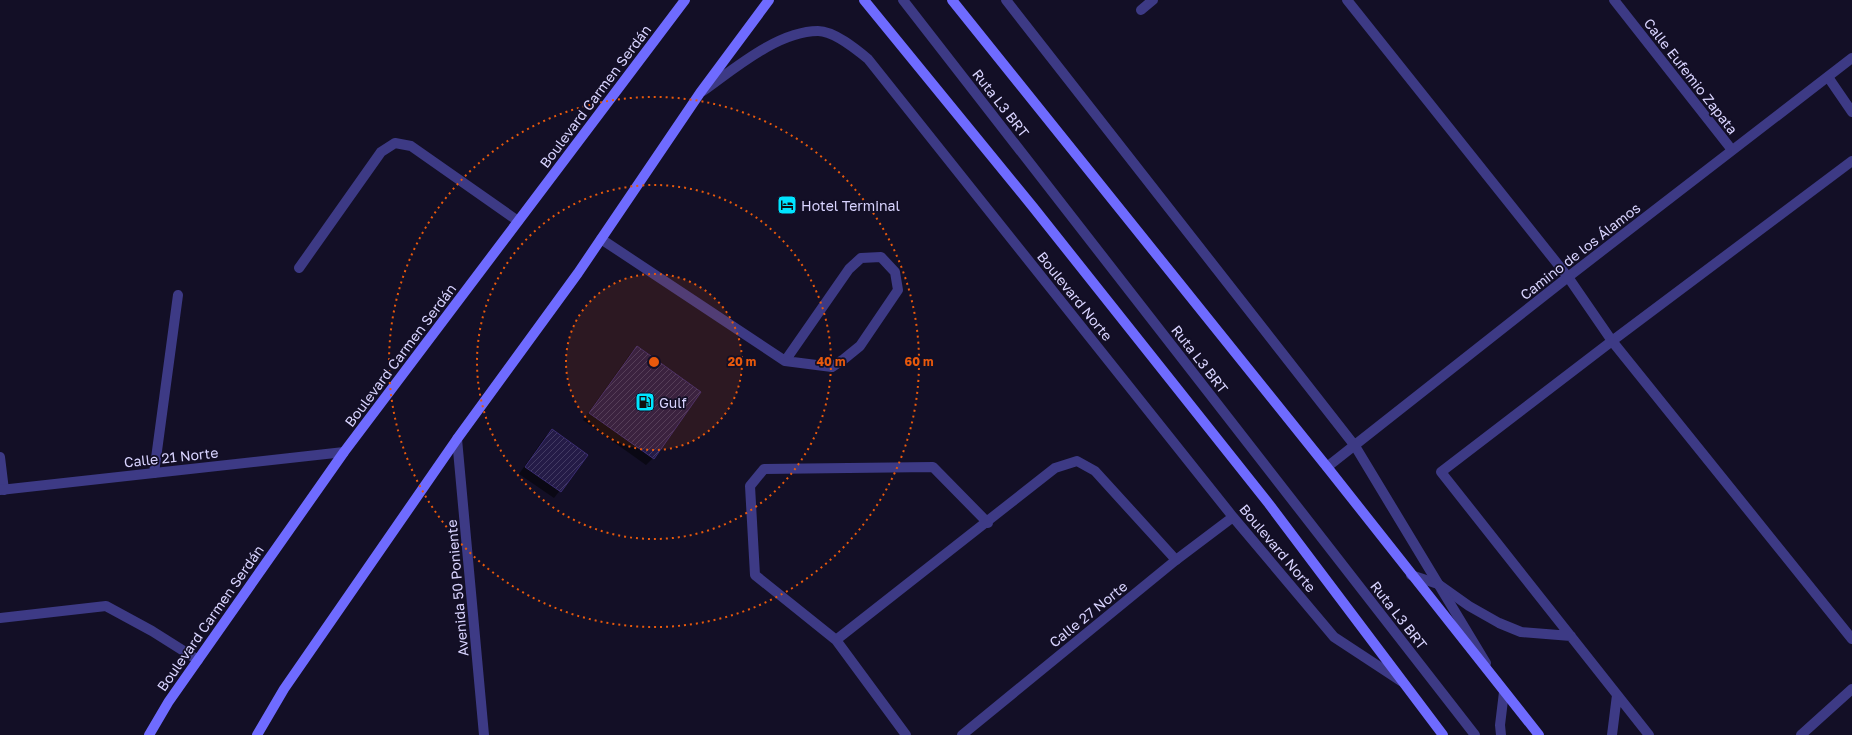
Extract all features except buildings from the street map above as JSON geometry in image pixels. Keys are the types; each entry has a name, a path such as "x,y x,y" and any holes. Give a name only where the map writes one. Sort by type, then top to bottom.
{"main road":[{"name":"Boulevard Carmen Serdán","path":"149,735 169,701 344,452 685,0"},
{"path":"257,735 284,689 456,439 578,273 700,93 769,0"},
{"name":"Boulevard Norte","path":"864,0 1033,207 1269,504 1443,735"},
{"path":"952,0 1327,467 1539,735"}],"street":[{"name":"Ruta L3 BRT","path":"903,0 1475,735"},
{"path":"1006,0 1354,446 1504,692 1500,726 1501,735"},
{"path":"1141,10 1153,0"},
{"path":"1347,0 1568,277 1612,341 1852,639"},
{"name":"Calle Eufemio Zapata","path":"1614,0 1732,150"},
{"name":"Boulevard Norte","path":"700,93 750,57 788,36 819,31 842,39 868,59 1233,517 1334,637 1402,681"},
{"name":"Camino de los Álamos","path":"1327,467 1568,277 1852,58"},
{"path":"1828,77 1852,112"},
{"path":"299,268 381,152 395,143 411,146 518,221"},
{"path":"1649,735 1441,472 1612,341 1852,161"},
{"path":"601,239 785,360 832,367 844,360 860,346 898,290 895,272 881,258 861,258 849,269 785,360"},
{"path":"154,473 178,295"},
{"name":"Avenida 50 Poniente","path":"456,439 484,735"},
{"name":"Calle 21 Norte","path":"2,490 344,452"},
{"path":"0,457 2,490"},
{"path":"836,640 988,523 1055,468 1077,461 1096,471 1176,560"},
{"path":"906,735 836,640 755,575 750,486 764,469 933,466 988,523"},
{"name":"Calle 27 Norte","path":"962,735 1176,560 1233,517"},
{"path":"1411,575 1438,584 1469,606 1499,623 1521,632 1571,636"},
{"path":"0,618 106,606 152,631 198,660"},
{"path":"1801,735 1852,689"},
{"path":"1612,735 1617,695"}],"place":[{"name":"Hotel Terminal","path":"787,205"},
{"name":"Gulf","path":"645,402"}]}
